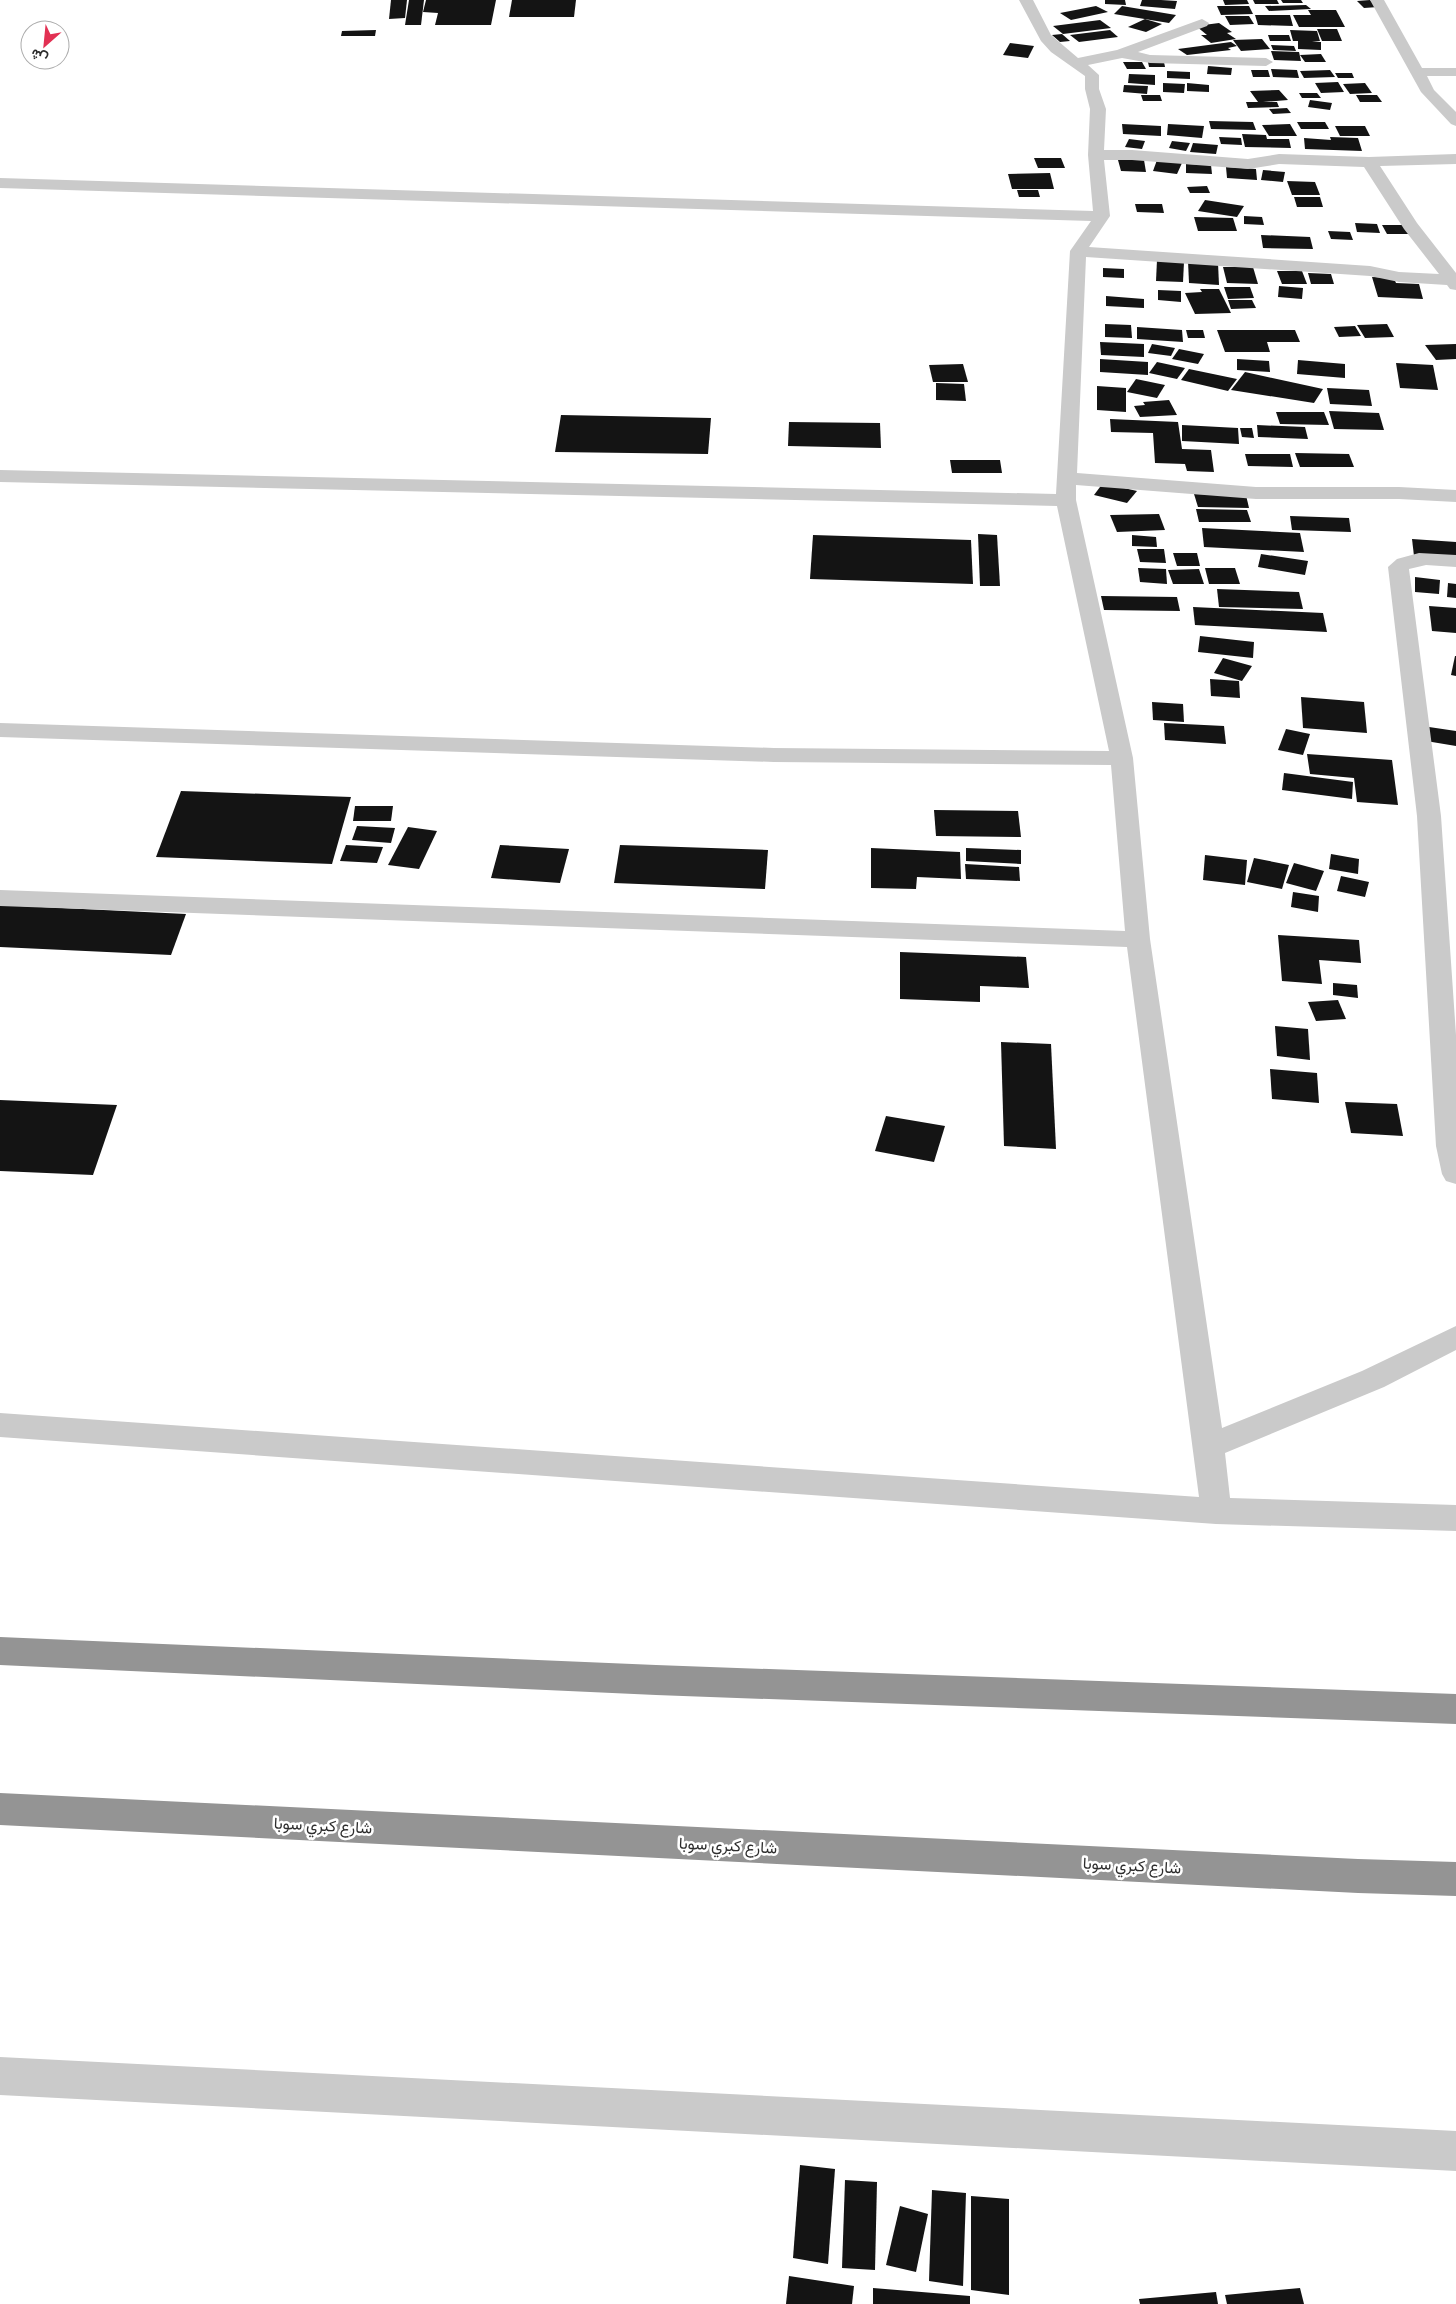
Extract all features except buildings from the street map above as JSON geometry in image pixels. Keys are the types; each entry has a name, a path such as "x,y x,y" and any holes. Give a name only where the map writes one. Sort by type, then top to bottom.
{"highway":[{"path":"0,1651 656,1680 1456,1709"},
{"name":"شارع كبري سوبا","path":"0,1809 1358,1876 1456,1879"}],"street":[{"path":"1026,0 1045,37 1059,51 1078,62 1092,75 1092,90 1098,109 1096,155 1102,216 1078,251 1066,489 1122,758 1138,939 1209,1446 1216,1510"},
{"path":"1377,0 1428,92 1456,121"},
{"path":"1122,54 1129,49 1202,23"},
{"path":"1078,62 1122,54 1150,59 1266,62"},
{"path":"1417,72 1456,72"},
{"path":"1096,155 1132,155 1248,164 1280,159 1369,162 1456,159"},
{"path":"1369,162 1410,225 1455,283"},
{"path":"0,184 1102,216"},
{"path":"1078,251 1370,271 1398,277 1455,283"},
{"path":"0,476 1399,493 1456,496"},
{"path":"1456,561 1424,559 1407,561 1398,567 1429,816 1450,1146 1456,1174"},
{"path":"0,730 774,755 1122,758"},
{"path":"0,898 1138,939"},
{"path":"1209,1446 1373,1379 1456,1337"},
{"path":"0,1425 185,1436 1216,1510 1456,1518"},
{"path":"0,2076 1456,2151"}]}
